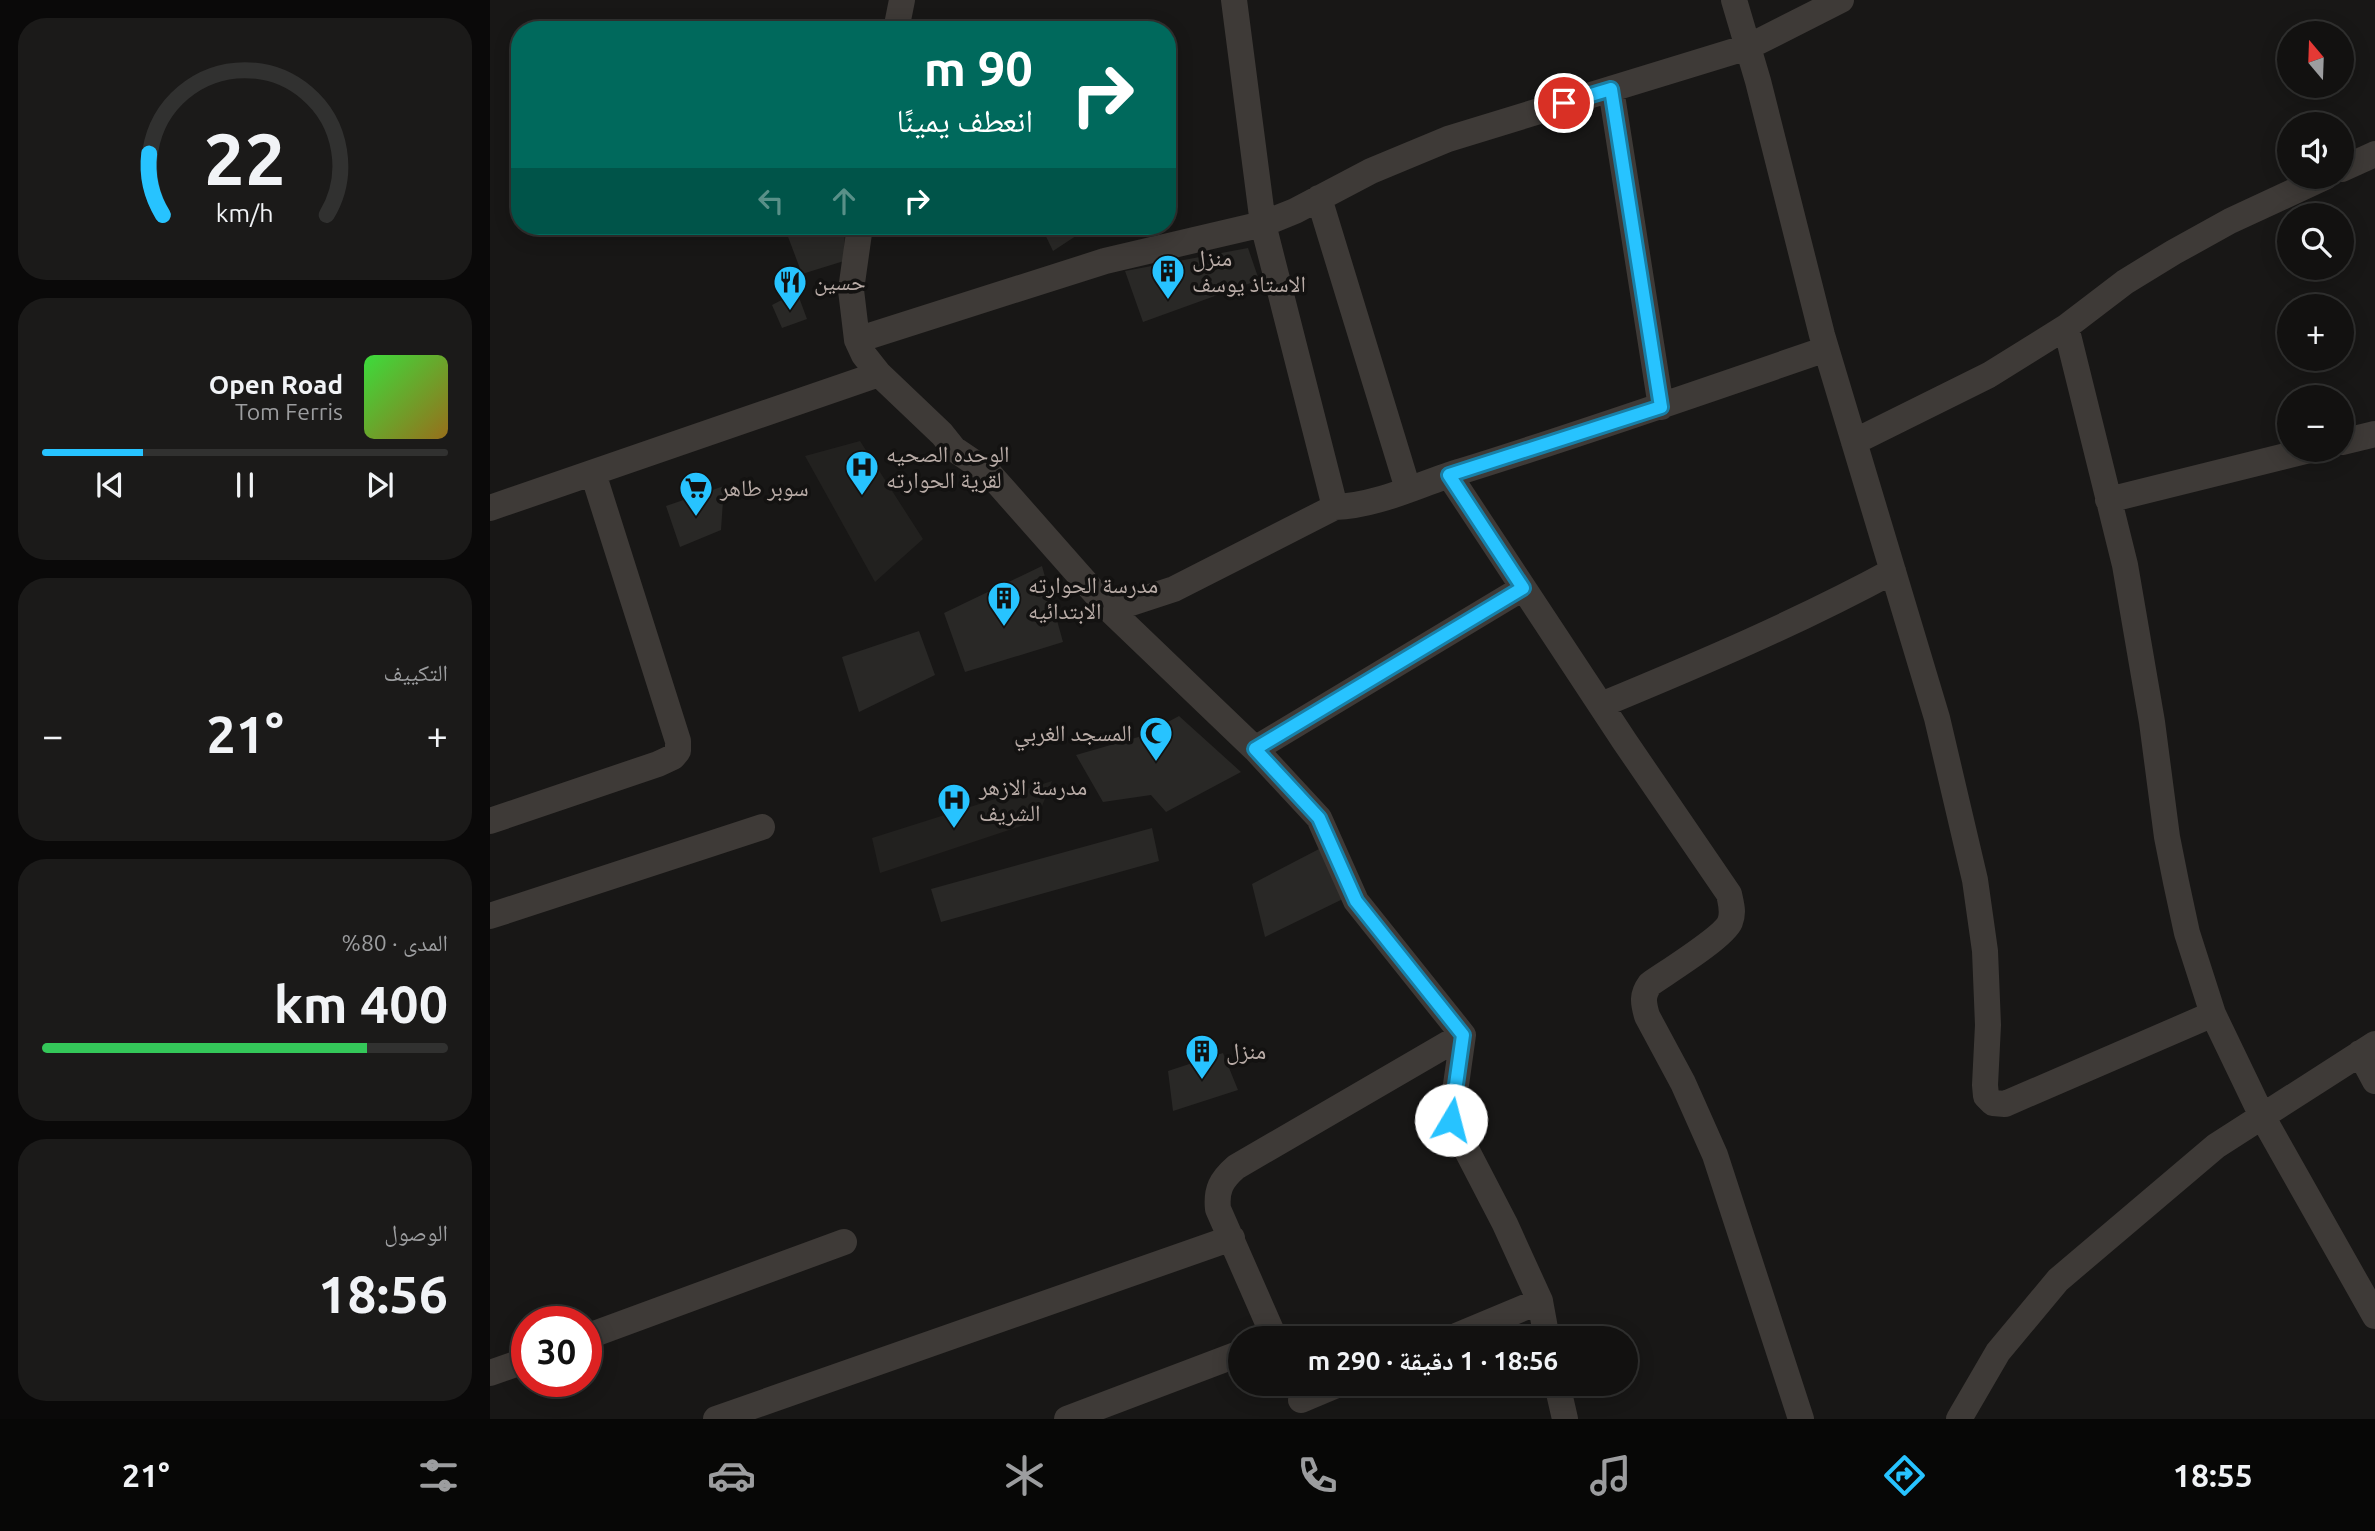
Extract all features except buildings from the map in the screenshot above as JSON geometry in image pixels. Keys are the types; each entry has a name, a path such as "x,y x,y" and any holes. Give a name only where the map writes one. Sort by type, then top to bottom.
{"street":[{"path":"898,21 902,0"},
{"path":"1234,0 1263,223 1335,507"},
{"path":"1734,0 1826,349 1937,718 1975,880 1985,951 1988,1025 1986,1096 1993,1103 2005,1104 2213,1014"},
{"path":"857,340 1105,261 1263,223 1295,211 1371,171 1448,139 1748,47 1841,0"},
{"path":"1611,89 1661,407"},
{"path":"2354,164 2375,154"},
{"path":"1854,442 1989,375 2066,327 2125,282 2174,252 2230,221 2299,189"},
{"path":"1319,198 1408,489"},
{"path":"859,235 851,290 857,340 864,355 879,374 942,434 954,449 988,472 1110,610 1255,749 1319,818 1356,901 1463,1035 1451,1120 1505,1224 1540,1301 1545,1326"},
{"path":"2066,327 2125,565 2169,848 2188,933 2213,1014 2262,1116 2375,1316"},
{"path":"1110,610 1174,589 1335,507 1357,506 1661,407 1826,349"},
{"path":"490,508 879,374"},
{"path":"2354,439 2375,434"},
{"path":"2108,500 2277,458"},
{"path":"490,821 658,764 673,757 678,751 678,741 593,473"},
{"path":"1449,475 1729,894 1733,911 1729,924 1718,935 1650,984 1643,994 1644,1005 1715,1155 1801,1419"},
{"path":"1601,705 1736,648 1836,602 1893,571"},
{"path":"1255,749 1523,588"},
{"path":"490,916 762,827"},
{"path":"1269,1326 1218,1209 1216,1194 1221,1182 1236,1167 1463,1035"},
{"path":"1959,1419 1998,1352 2058,1280 2216,1146 2368,1048 2375,1081"},
{"path":"716,1419 1232,1238"},
{"path":"602,1331 844,1242"},
{"path":"1480,1326 1540,1301"},
{"path":"1067,1419 1228,1358"},
{"path":"490,1373 511,1366"},
{"path":"1559,1396 1564,1419"}],"shaded area":[{"name":"الوحده الصحيه لقرية الحوارته","path":"860,441 923,539 875,582 805,456"},
{"name":"مدرسة الازهر الشريف","path":"1052,781 1036,821 880,873 872,838"}],"place":[{"name":"منزل الاستاذ يوسف","path":"1168,301"},
{"name":"حسين","path":"790,312"},
{"name":"الوحده الصحيه لقرية الحوارته","path":"862,497"},
{"name":"سوبر طاهر","path":"696,518"},
{"name":"مدرسة الحوارته الابتدائيه","path":"1004,628"},
{"name":"المسجد الغربي","path":"1156,763"},
{"name":"مدرسة الازهر الشريف","path":"954,830"},
{"name":"منزل","path":"1202,1081"}],"route":[{"path":"1451,1120 1463,1035 1356,901 1319,818 1255,749 1523,588 1449,475 1661,407 1611,89 1564,103"}]}
